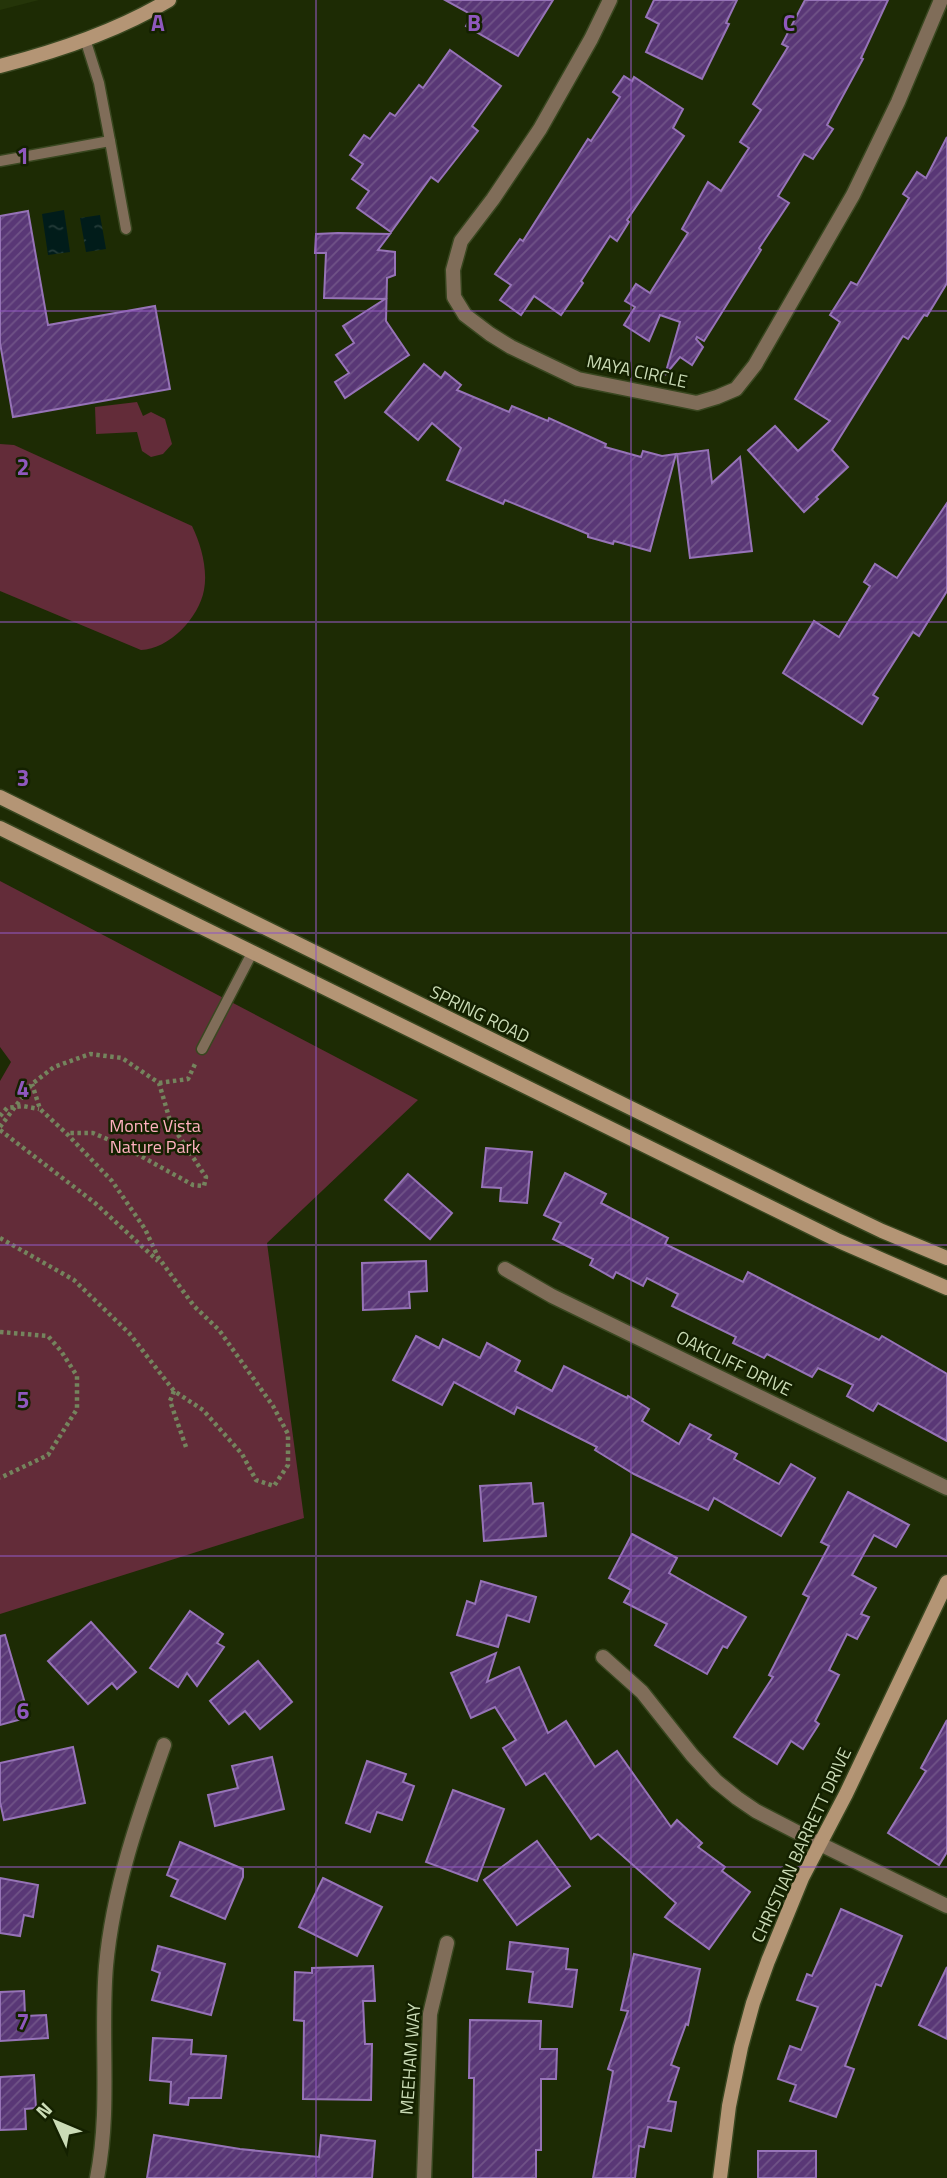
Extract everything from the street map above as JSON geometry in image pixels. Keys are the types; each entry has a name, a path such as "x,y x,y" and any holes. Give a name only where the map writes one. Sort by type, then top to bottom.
{"main road":[{"path":"0,66 85,39 146,14 169,0"},
{"name":"SPRING ROAD","path":"0,797 807,1195 947,1258"},
{"path":"0,828 839,1241 947,1288"},
{"name":"CHRISTIAN BARRETT DRIVE","path":"720,2178 729,2106 753,2003 802,1878 947,1582"}],"street":[{"name":"MAYA CIRCLE","path":"610,0 540,129 461,241 453,270 454,297 465,315 490,334 578,379 697,403 736,389 755,365 853,195 898,102 941,0"},
{"name":"OAKCLIFF DRIVE","path":"505,1269 552,1296 947,1488"},
{"path":"603,1657 642,1692 716,1781 757,1811 947,1906"},
{"path":"97,2178 105,2121 103,2029 110,1929 130,1843 164,1745"},
{"name":"MEEHAM WAY","path":"424,2178 430,2014 447,1943"}],"lane":[{"path":"85,39 99,83 126,229"},
{"path":"0,161 110,141"},
{"path":"202,1049 252,953"}],"path":[{"path":"159,1083 188,1079 202,1049"},
{"path":"67,1133 93,1133 119,1144 193,1185 204,1186 206,1177 171,1124 159,1083 122,1058 90,1054 54,1067 32,1084 0,1129 95,1203 167,1269"},
{"path":"0,1238 74,1280 129,1333 174,1391 203,1410 242,1454 256,1480 274,1486 288,1465 288,1434 273,1406 219,1330 194,1306 158,1257 145,1229 112,1181 67,1133 40,1109 32,1084"},
{"path":"0,1116 7,1108 23,1106 40,1109"},
{"path":"0,1332 48,1336 77,1376 77,1409 48,1455 0,1478"},
{"path":"174,1391 170,1401 186,1447"}],"shaded area":[{"path":"0,0 39,0 0,10"}],"green space":[{"path":"137,402 143,416 151,412 165,419 172,444 163,454 151,457 142,451 137,432 96,434 95,407"},
{"path":"0,444 14,445 192,526 203,557 205,582 196,611 181,630 162,644 141,650 0,591"},
{"name":"Monte Vista Nature Park","path":"0,881 418,1100 267,1243 304,1518 0,1614 0,1081 11,1062 0,1047"}],"water":[{"path":"64,210 70,252 48,255 42,214"},
{"path":"100,215 106,249 86,252 80,218"}],"building":[{"path":"445,0 553,0 518,56 466,26 472,15"},
{"path":"654,0 737,0 726,23 729,24 702,79 646,52 659,24 646,17"},
{"path":"805,0 888,0 861,58 863,59 827,125 833,129 813,159 804,154 778,196 789,203 704,341 697,337 703,347 692,365 680,357 665,375 680,322 660,315 649,341 624,325 635,307 625,301 636,284 650,293 688,233 682,229 708,182 721,191 749,148 740,142 761,110 753,104 788,47 782,44"},
{"path":"450,50 501,86 472,126 478,131 438,182 431,177 391,232 357,208 369,191 352,179 363,164 350,155 364,135 370,139 390,113 395,116 419,85 423,88"},
{"path":"624,76 632,81 634,77 683,109 673,128 684,136 627,220 629,222 617,241 610,236 561,315 534,296 521,315 500,300 511,285 495,274 520,239 523,241 588,139 591,141 620,97 613,92"},
{"path":"947,137 947,283 927,316 924,315 908,339 903,336 832,450 848,467 804,512 748,450 775,426 798,451 830,421 795,399 840,322 830,315 851,282 857,285 909,198 903,194 917,172 926,178"},
{"path":"28,211 48,325 155,306 170,389 13,417 0,343 0,216"},
{"path":"316,234 390,234 378,250 395,252 395,275 387,278 386,321 409,355 345,398 335,382 349,373 336,355 354,343 343,326 385,299 324,298 326,253 315,253"},
{"path":"424,364 441,378 445,372 461,385 457,390 509,412 512,406 548,421 549,418 606,444 605,447 641,457 643,451 662,456 676,454 650,551 588,537 588,534 505,500 503,504 447,480 461,448 432,423 418,440 385,412"},
{"path":"708,450 712,483 740,457 752,551 690,558 677,454"},
{"path":"947,503 947,591 919,636 913,632 873,695 878,698 862,724 783,673 814,621 839,637 870,586 864,582 875,564 897,578"},
{"path":"486,1148 532,1152 527,1203 500,1201 501,1188 482,1187"},
{"path":"565,1173 606,1194 601,1203 668,1238 665,1244 743,1282 748,1272 879,1340 882,1336 947,1374 947,1441 878,1403 873,1411 847,1396 853,1385 818,1368 812,1377 767,1354 764,1358 733,1343 736,1337 672,1306 678,1294 647,1278 643,1286 616,1272 613,1278 590,1265 593,1259 553,1239 561,1223 544,1215"},
{"path":"408,1174 452,1213 430,1239 385,1200"},
{"path":"426,1261 427,1291 409,1292 410,1308 363,1310 362,1263"},
{"path":"416,1336 439,1348 443,1339 480,1358 487,1343 520,1361 515,1371 552,1391 564,1366 627,1398 628,1396 649,1409 642,1421 679,1444 690,1424 711,1435 708,1439 737,1454 734,1459 779,1484 791,1464 815,1478 781,1536 714,1498 708,1510 634,1474 595,1450 597,1447 517,1407 514,1414 454,1382 442,1405 393,1380"},
{"path":"531,1483 533,1504 543,1503 546,1536 484,1541 480,1486"},
{"path":"848,1492 909,1525 896,1547 874,1535 852,1575 876,1588 861,1614 869,1617 857,1639 847,1634 829,1670 839,1675 815,1721 819,1724 803,1749 791,1741 777,1764 734,1737 773,1677 769,1675 809,1597 803,1594 829,1546 821,1542"},
{"path":"632,1534 677,1558 669,1573 746,1617 727,1648 723,1646 707,1674 655,1645 667,1624 624,1602 631,1590 609,1578"},
{"path":"481,1581 536,1597 529,1622 507,1615 498,1647 457,1635 467,1601 475,1604"},
{"path":"190,1611 223,1634 217,1643 224,1647 197,1686 187,1673 178,1687 150,1668"},
{"path":"91,1622 136,1672 117,1689 112,1683 88,1704 48,1661"},
{"path":"5,1635 29,1717 0,1725 0,1636"},
{"path":"496,1653 487,1682 519,1667 548,1733 566,1721 595,1767 617,1751 671,1827 677,1820 702,1843 698,1847 725,1867 722,1871 750,1892 709,1949 665,1917 676,1903 598,1834 591,1839 545,1773 526,1785 503,1748 516,1740 495,1707 471,1718 451,1673"},
{"path":"258,1661 292,1702 260,1729 245,1711 229,1724 210,1701"},
{"path":"947,1720 947,1852 939,1865 888,1833 926,1771 921,1768"},
{"path":"73,1747 85,1803 4,1820 0,1802 0,1763"},
{"path":"272,1757 284,1809 215,1826 208,1795 238,1788 232,1766"},
{"path":"367,1761 406,1774 403,1782 414,1786 402,1820 377,1812 370,1832 346,1823"},
{"path":"453,1790 504,1809 477,1881 426,1862"},
{"path":"537,1841 570,1886 517,1925 484,1880"},
{"path":"180,1842 243,1869 243,1877 225,1919 171,1896 178,1880 167,1875"},
{"path":"0,1878 38,1885 33,1917 24,1915 20,1936 0,1933"},
{"path":"323,1878 382,1907 357,1956 299,1927"},
{"path":"841,1909 902,1936 881,1986 876,1984 845,2066 854,2069 836,2117 790,2101 796,2085 778,2079 790,2046 801,2050 818,2007 797,2000 807,1974 812,1976"},
{"path":"510,1942 568,1949 566,1969 577,1970 572,2007 529,2002 533,1972 507,1969"},
{"path":"158,1946 225,1964 211,2015 152,2000 160,1973 152,1970"},
{"path":"634,1954 700,1969 688,2025 686,2024 671,2065 679,2068 668,2101 676,2102 671,2131 648,2127 644,2147 639,2146 635,2178 593,2178 613,2071 608,2069 628,2011 621,2010"},
{"path":"373,1966 375,2001 363,2001 365,2044 372,2044 371,2100 303,2099 304,2021 294,2020 295,1972 312,1973 312,1968"},
{"path":"947,1967 947,2039 919,2025"},
{"path":"24,1991 25,2016 46,2015 48,2038 0,2041 0,1992"},
{"path":"470,2020 541,2021 540,2049 557,2049 556,2079 541,2079 541,2150 536,2150 536,2178 473,2178 474,2078 469,2078"},
{"path":"153,2038 192,2040 191,2054 226,2056 221,2098 189,2098 188,2105 170,2103 171,2082 150,2080"},
{"path":"34,2075 36,2108 25,2109 26,2129 0,2130 0,2077"},
{"path":"154,2135 240,2149 319,2157 321,2135 375,2141 372,2178 147,2178"},
{"path":"758,2151 816,2151 816,2178 758,2178"}]}
